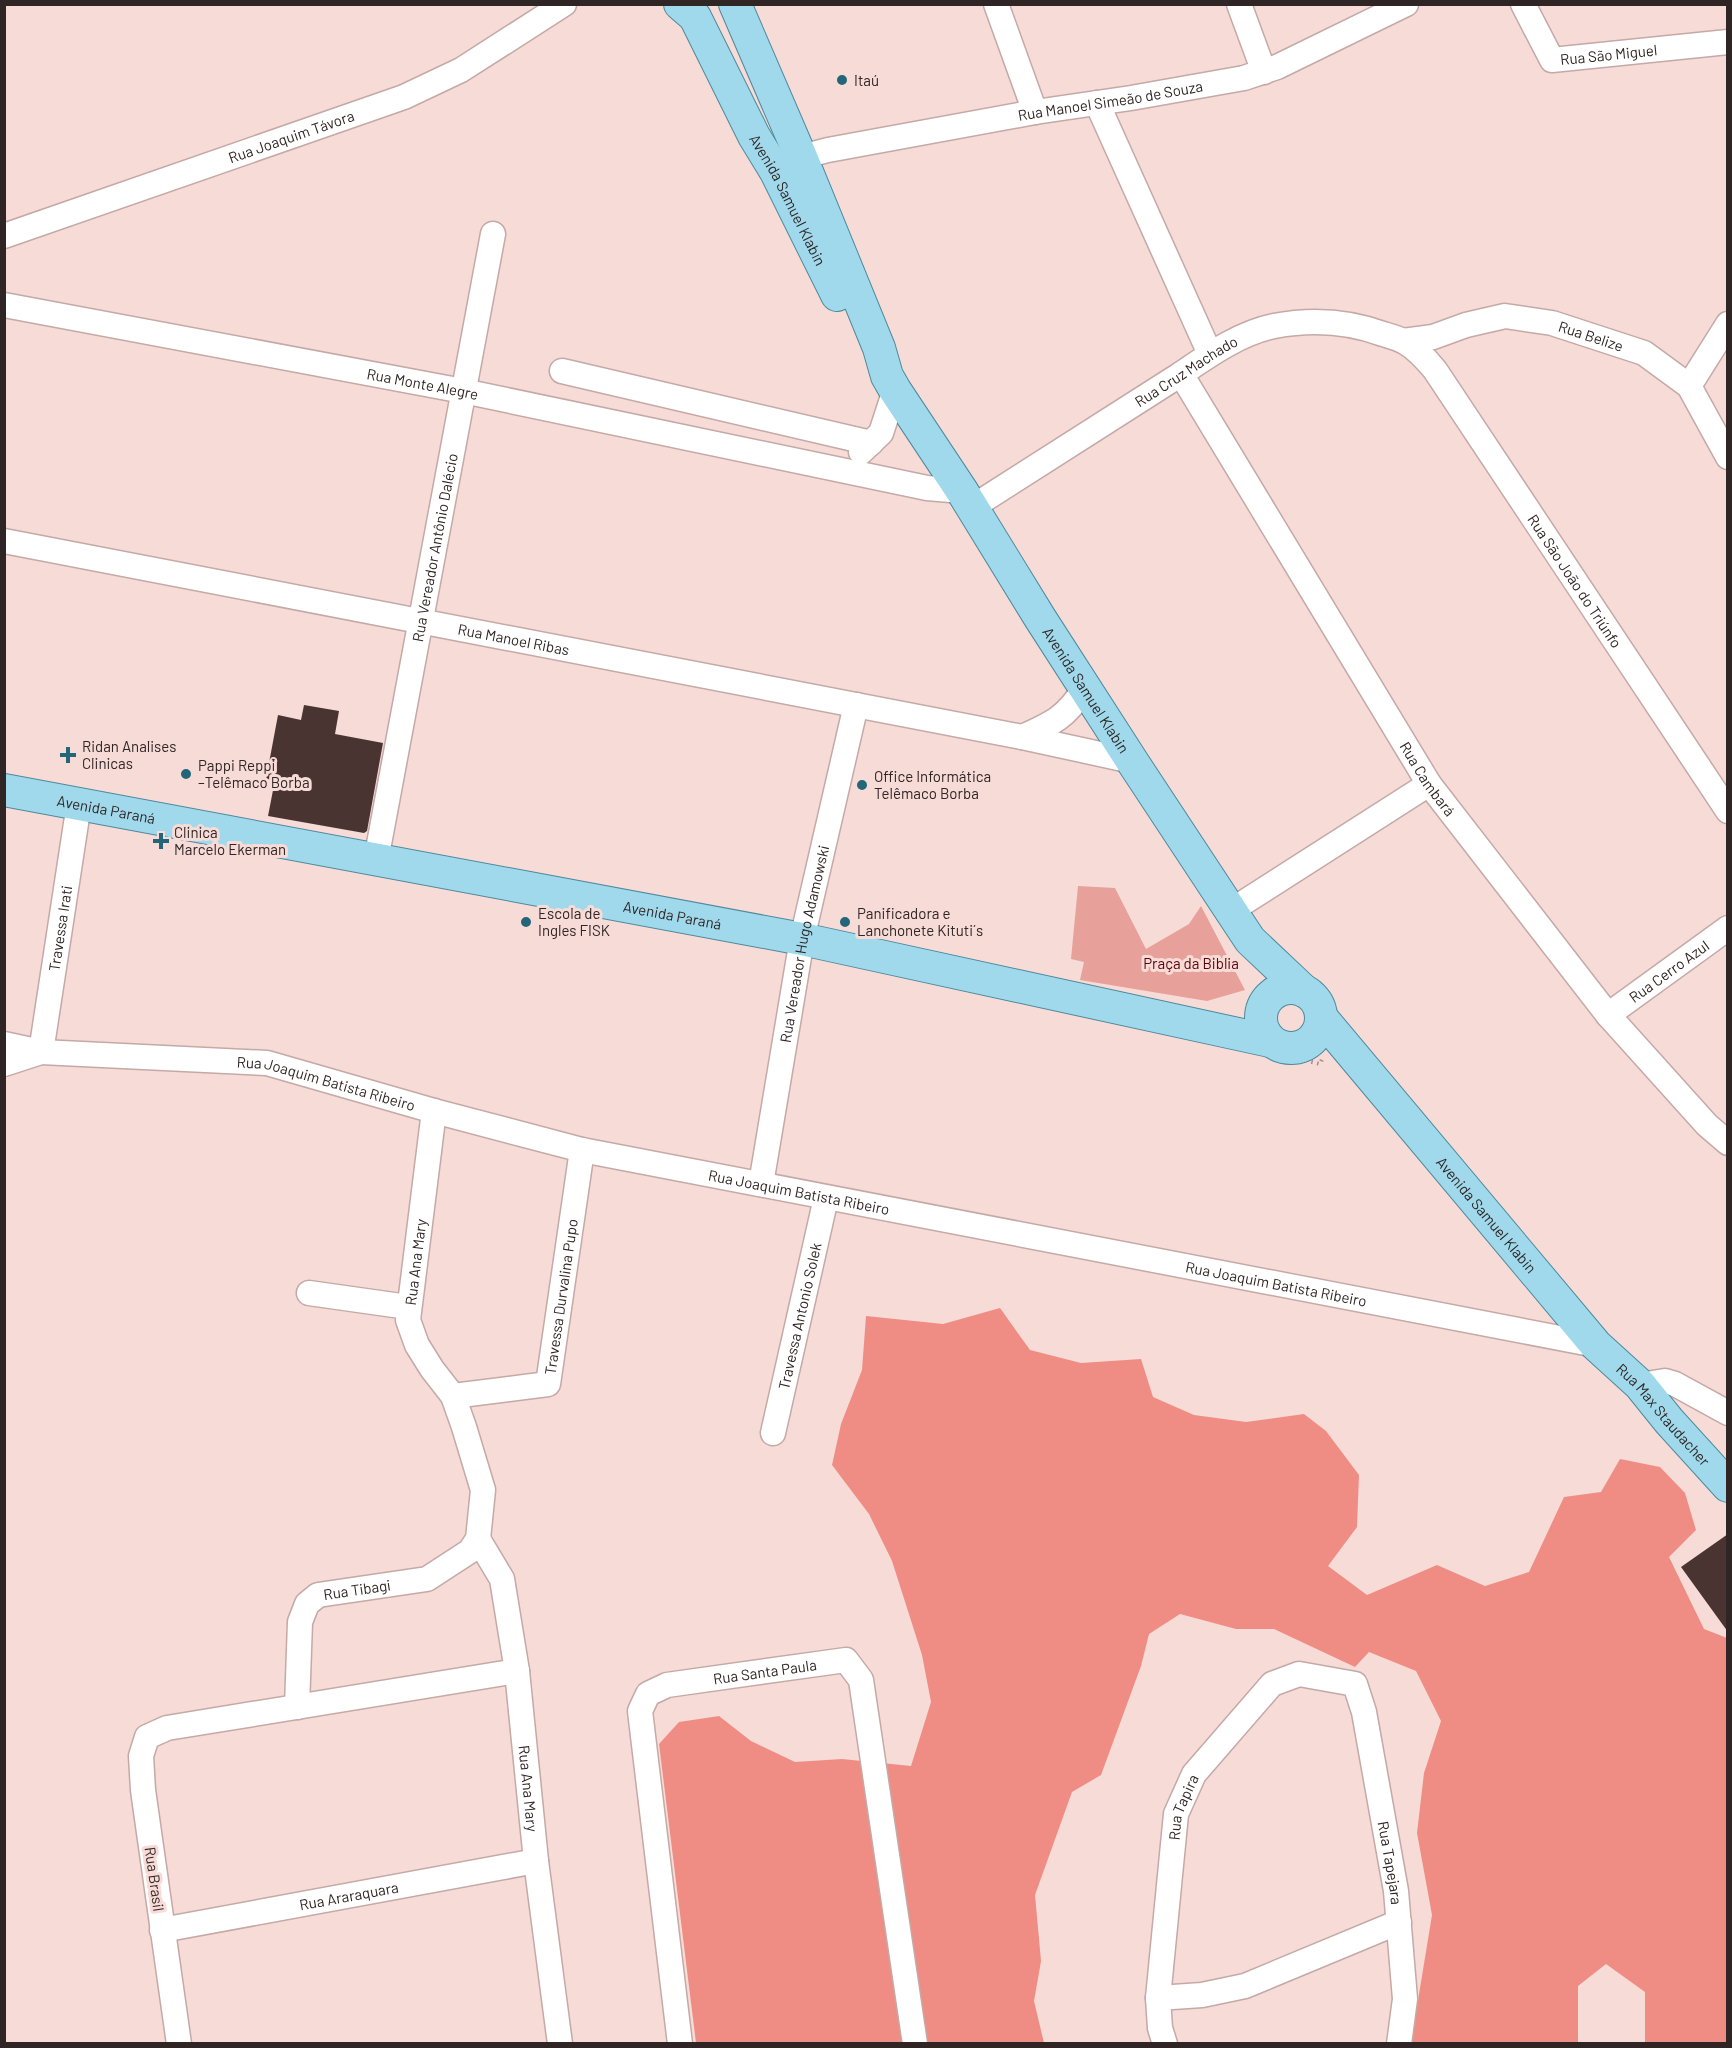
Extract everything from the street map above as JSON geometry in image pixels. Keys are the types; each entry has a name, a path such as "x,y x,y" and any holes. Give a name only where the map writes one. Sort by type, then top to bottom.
{"main road":[{"path":"735,4 789,164"},
{"name":"Avenida Samuel Klabin","path":"690,9 754,136 789,164 868,357 891,383 1132,761 1250,940 1304,991"},
{"name":"Avenida Paraná","path":"4,790 802,939 1285,1044"},
{"path":"1250,940 1264,1006 1261,1022 1264,1032 1285,1044 1308,1043 1320,1027 1319,1007 1304,991 1294,988 1284,989 1274,993 1264,1006"},
{"name":"Avenida Paraná","path":"1196,1023 1264,1006"},
{"name":"Avenida Samuel Klabin","path":"1321,1017 1596,1345"},
{"name":"Avenida Samuel Klabin","path":"1285,1044 1378,1084"},
{"name":"Rua Max Staudacher","path":"1596,1345 1640,1385 1728,1486"}],"street":[{"name":"Rua Joaquim Távora","path":"4,236 404,97 461,70 564,4"},
{"path":"996,4 1035,112"},
{"path":"1239,4 1264,72"},
{"name":"Rua Manoel Simeão de Souza","path":"789,164 828,150 1035,112 1244,78 1277,67 1406,4"},
{"name":"Rua São Miguel","path":"1523,4 1552,60 1728,42"},
{"path":"1097,103 1210,354"},
{"name":"Rua Vereador Antônio Dalécio","path":"376,860 493,234"},
{"name":"Rua Monte Alegre","path":"4,305 464,392 840,469 966,499"},
{"name":"Rua Belize","path":"1412,347 1466,324 1505,316 1552,322 1644,353 1689,386 1728,457"},
{"name":"Rua Cruz Machado","path":"966,499 1181,374 1210,354 1241,338 1273,326 1337,322 1368,328 1412,347"},
{"path":"1689,386 1728,324"},
{"name":"Rua São João do Triúnfo","path":"1412,347 1435,370 1728,811"},
{"path":"562,371 871,443"},
{"name":"Rua Cambará","path":"1181,374 1429,784 1608,1015 1707,1125 1728,1143"},
{"path":"840,469 881,433 891,383"},
{"name":"Rua Manoel Ribas","path":"4,541 1022,737 1132,761"},
{"path":"1022,737 1053,723 1069,710 1085,688"},
{"name":"Rua Vereador Hugo Adamowski","path":"761,1184 802,939 856,705"},
{"path":"1232,910 1429,784"},
{"name":"Travessa Irati","path":"41,1052 79,804"},
{"name":"Rua Cerro Azul","path":"1608,1015 1728,928"},
{"name":"Rua Joaquim Batista Ribeiro","path":"4,1044 41,1052 267,1063 582,1150 1596,1345"},
{"path":"4,1064 41,1052"},
{"name":"Rua Ana Mary","path":"435,1111 408,1320 417,1345 453,1396 483,1490 482,1515 474,1545 502,1579 517,1671 536,1861 560,2043"},
{"name":"Travessa Durvalina Pupo","path":"453,1396 548,1384 582,1150"},
{"name":"Travessa Antonio Solek","path":"773,1433 826,1198"},
{"path":"309,1293 408,1307"},
{"path":"1640,1385 1665,1381 1675,1383 1728,1413"},
{"name":"Rua Tibagi","path":"297,1707 300,1622 307,1604 318,1595 427,1579 474,1545"},
{"name":"Rua Santa Paula","path":"681,2043 639,1711 648,1694 667,1685 846,1660 861,1680 915,2043"},
{"path":"297,1707 517,1671"},
{"name":"Rua Tapira","path":"1165,2043 1160,2028 1158,1998 1176,1814 1194,1774 1272,1684 1299,1674 1355,1684"},
{"name":"Rua Tapejara","path":"1355,1684 1364,1712 1396,1891 1405,1999 1399,2043"},
{"name":"Rua Brasil","path":"179,2043 143,1790 141,1756 147,1737 167,1728 297,1707"},
{"name":"Rua Araraquara","path":"162,1930 536,1861"},
{"path":"1158,1998 1202,1995 1245,1986 1399,1922"}],"green space":[{"name":"Praça da Biblia","path":"1078,886 1115,888 1146,949 1189,924 1201,906 1245,990 1207,1001 1080,980 1084,962 1071,959"}],"shaded area":[{"path":"1000,1308 1030,1350 1081,1363 1141,1359 1153,1397 1194,1415 1246,1422 1304,1414 1326,1431 1359,1475 1357,1527 1328,1566 1367,1595 1437,1565 1485,1586 1529,1572 1564,1497 1601,1492 1620,1459 1660,1467 1685,1493 1696,1530 1669,1557 1704,1629 1727,1638 1727,2043 1645,2043 1645,1992 1606,1964 1578,1986 1578,2042 1576,2043 1411,2043 1432,1915 1417,1833 1424,1773 1441,1721 1416,1671 1369,1652 1355,1667 1274,1629 1236,1629 1180,1614 1149,1634 1141,1666 1101,1775 1072,1792 1035,1895 1041,1961 1034,2001 1044,2043 696,2043 659,1744 679,1722 719,1716 751,1741 795,1762 842,1759 911,1766 931,1702 922,1655 892,1561 869,1514 832,1465 841,1424 862,1370 866,1316 943,1324"}],"building":[{"path":"304,705 339,711 335,734 383,743 367,831 364,833 268,816 275,780 266,779 278,715 301,720"},
{"path":"1728,1534 1728,1632 1681,1567"}],"place":[{"name":"Itaú","path":"842,80"},
{"name":"Ridan Analises Clinicas","path":"68,755"},
{"name":"Pappi Reppi –Telêmaco Borba","path":"186,774"},
{"name":"Office Informática Telêmaco Borba","path":"862,785"},
{"name":"Clinica Marcelo Ekerman","path":"161,841"},
{"name":"Escola de Ingles FISK","path":"526,922"},
{"name":"Panificadora e Lanchonete Kituti´s","path":"845,922"}]}
